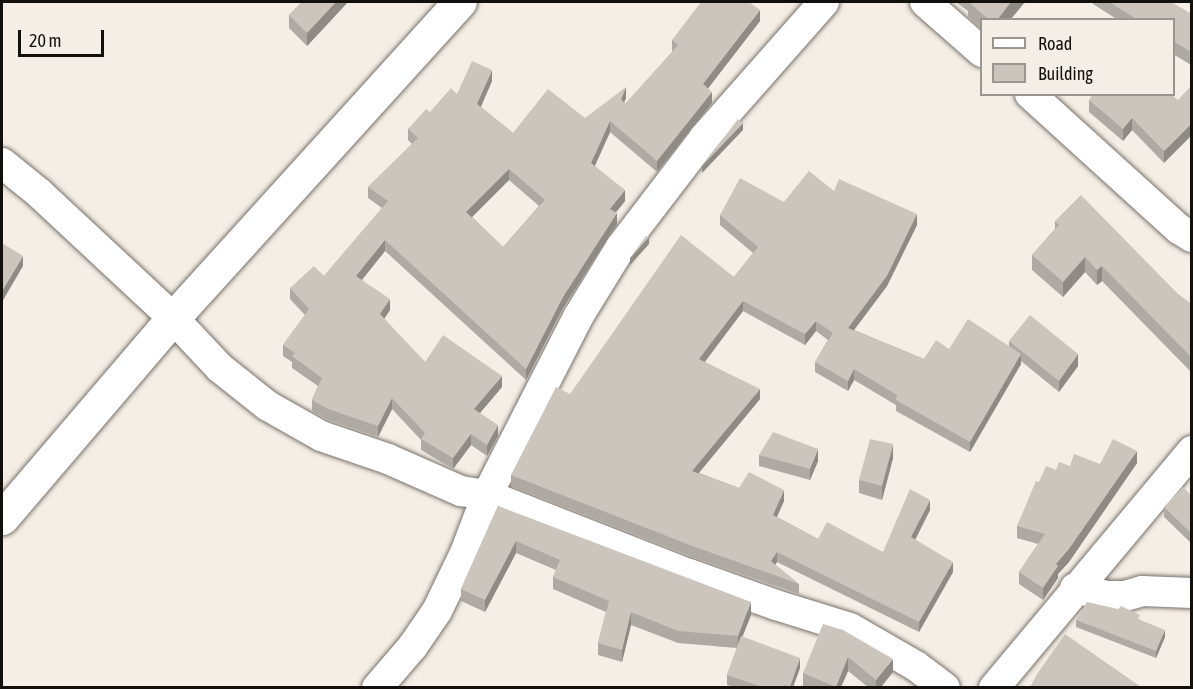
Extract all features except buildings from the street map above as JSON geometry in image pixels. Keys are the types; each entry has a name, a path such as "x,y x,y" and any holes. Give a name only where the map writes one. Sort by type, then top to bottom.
{"main road":[{"path":"2,518 173,318 460,2"}],"street":[{"path":"377,687 413,646 437,611 465,553 487,495 578,317 621,247 705,137 824,2"},
{"path":"925,2 980,51"},
{"path":"1032,96 1179,229 1191,237"},
{"path":"2,163 39,193 173,318 220,368 268,406 321,436 388,459 461,491 487,495 689,574 850,628 916,666 945,687"},
{"path":"994,687 1191,451"},
{"path":"1075,588 1108,596 1125,596 1142,591 1191,593"}]}
